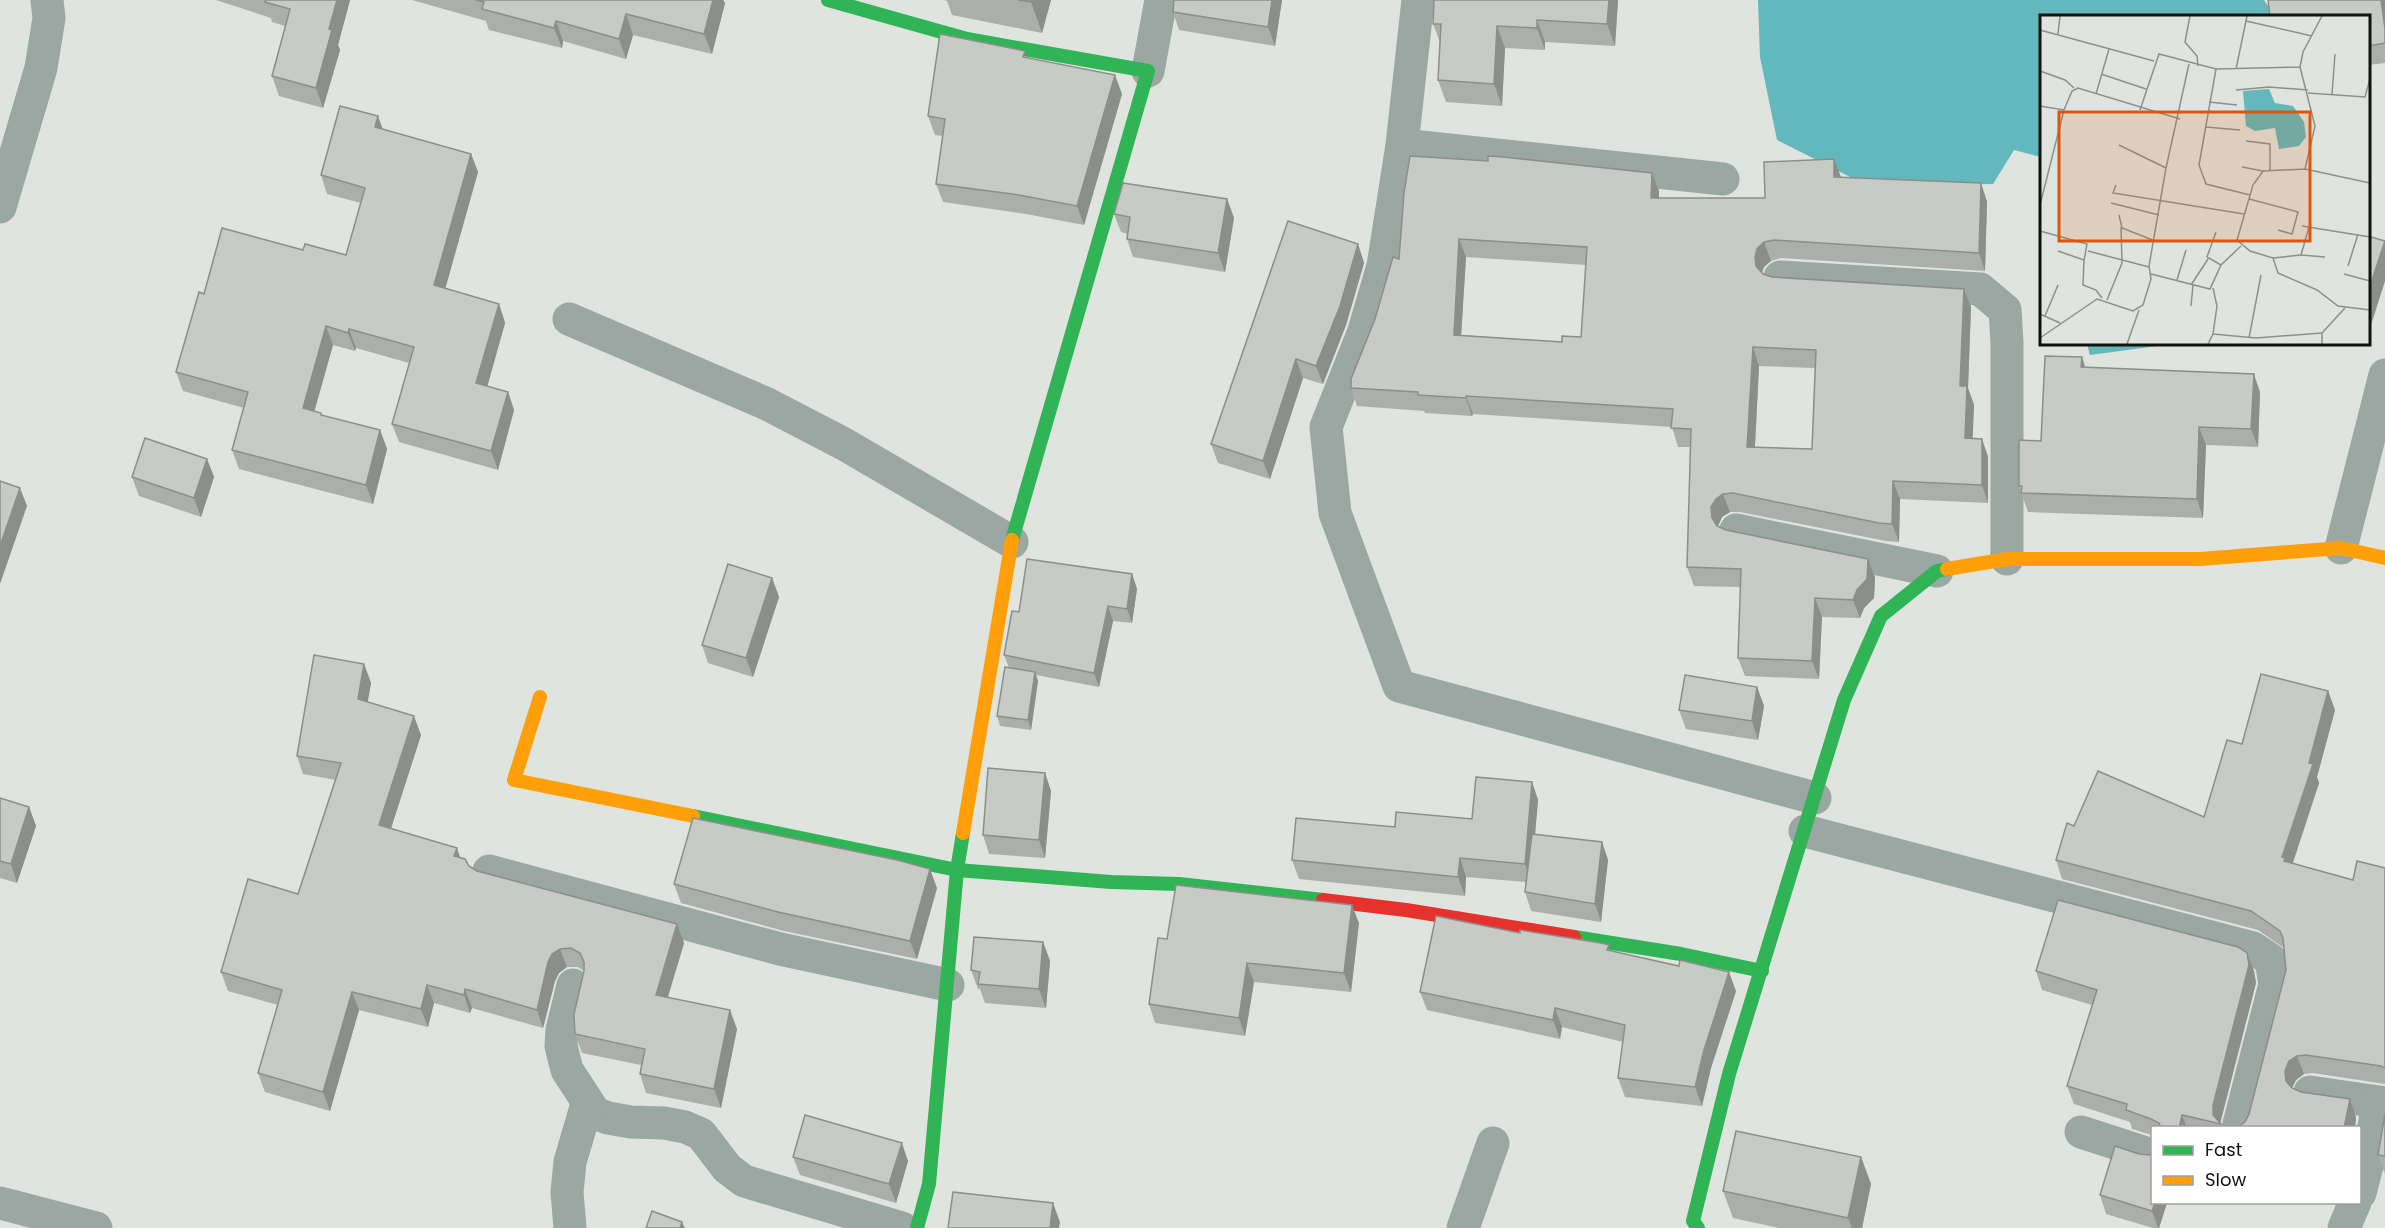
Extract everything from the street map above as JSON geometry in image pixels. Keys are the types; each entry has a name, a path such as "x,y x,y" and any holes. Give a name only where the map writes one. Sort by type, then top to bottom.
{"street":[{"path":"0,207 41,68 49,18 47,0"},
{"path":"828,0 967,39 1148,71"},
{"path":"916,1228 929,1184 957,870 1012,542 1148,71 1161,0"},
{"path":"1418,0 1402,145 1383,266 1364,331 1326,427 1335,513 1399,686 1815,798"},
{"path":"1402,145 1723,179"},
{"path":"1780,277 1980,289 2005,310 2007,559"},
{"path":"569,319 765,404 844,444 1012,542"},
{"path":"2341,548 2385,375"},
{"path":"1736,530 1937,570 2007,559 2200,559 2341,548 2385,558"},
{"path":"1698,1228 1693,1221 1729,1074 1844,700 1881,616 1937,570"},
{"path":"540,697 514,780 957,870 1112,882 1179,884 1406,910 1681,954 1762,971"},
{"path":"1805,831 2253,948 2271,960 2275,984 2239,1126"},
{"path":"489,871 780,949 948,985"},
{"path":"573,985 562,1030 561,1046 567,1070 595,1113 608,1118 685,1127 701,1134 727,1168 744,1181 902,1228"},
{"path":"2310,1092 2382,1103 2361,1188"},
{"path":"570,1228 567,1192 570,1162 587,1104"},
{"path":"2080,1132 2151,1155"},
{"path":"1463,1228 1493,1143"},
{"path":"0,1203 96,1228"},
{"path":"2344,1228 2355,1204"}],"water":[{"path":"1758,0 2264,0 2274,15 2040,15 2040,157 2014,150 1993,184 1868,186 1777,140 1760,57"},
{"path":"2087,345 2165,345 2090,355"}],"building":[{"path":"266,0 337,0 329,29 332,30 316,88 272,76 290,9 265,2"},
{"path":"476,0 713,0 704,34 626,14 619,39 556,21 554,28 482,9 484,2"},
{"path":"1174,0 1272,0 1268,27 1173,12"},
{"path":"1434,0 1609,0 1607,24 1537,20 1537,28 1497,26 1494,84 1438,80 1441,24 1433,24"},
{"path":"2268,0 2381,0 2385,43 2370,46 2370,15 2270,15"},
{"path":"940,34 1025,51 1023,57 1115,75 1077,206 1019,195 936,184 945,119 928,116"},
{"path":"340,106 378,116 375,127 471,154 434,285 499,304 476,383 508,392 491,451 392,424 414,347 349,329 348,333 326,326 303,408 380,430 366,485 232,450 248,392 176,372 199,292 204,294 222,228 303,250 305,244 346,255 365,188 321,175"},
{"path":"1410,156 1488,161 1488,156 1503,157 1652,173 1651,198 1765,198 1764,162 1834,159 1834,177 1981,183 1979,253 1774,240 1764,242 1757,249 1755,257 1756,266 1763,274 1772,277 1964,289 1960,386 1967,386 1965,438 1982,439 1982,485 1893,481 1892,524 1733,493 1723,494 1711,507 1712,518 1717,526 1726,530 1868,559 1867,579 1857,590 1853,600 1815,598 1812,661 1738,658 1741,569 1687,567 1691,429 1671,428 1673,409 1418,395 1418,392 1351,388 1351,379 1375,319 1393,257 1399,259 1404,193","holes":["1459,239 1587,247 1581,337 1562,336 1562,342 1454,335","1753,347 1816,350 1812,449 1747,447"]},
{"path":"1123,183 1227,199 1218,253 1127,239 1130,217 1114,214"},
{"path":"1288,221 1358,244 1340,306 1316,366 1296,359 1263,461 1211,444"},
{"path":"2370,237 2385,241 2370,286"},
{"path":"2045,356 2082,357 2081,367 2254,374 2251,429 2199,427 2197,499 2021,493 2019,440 2041,441"},
{"path":"145,438 207,459 194,498 132,477"},
{"path":"0,481 20,488 0,546"},
{"path":"1027,559 1132,574 1127,609 1108,606 1094,673 1004,655 1012,611 1019,612"},
{"path":"728,564 772,578 746,658 702,645"},
{"path":"314,655 364,664 358,699 414,716 379,825 457,848 454,856 465,859 469,866 477,871 677,924 656,995 730,1010 714,1089 640,1074 645,1049 575,1034 574,1014 584,962 580,953 571,948 560,949 552,954 537,1010 465,989 464,995 427,985 421,1009 352,992 323,1092 258,1073 282,990 221,972 248,879 298,894 341,763 297,756"},
{"path":"1005,667 1035,672 1028,720 997,716"},
{"path":"2261,674 2328,691 2309,763 2313,764 2282,857 2285,858 2284,861 2353,880 2357,861 2385,868 2385,1068 2306,1055 2297,1056 2289,1061 2285,1071 2286,1081 2292,1088 2301,1092 2350,1099 2344,1126 2239,1126 2245,1122 2249,1114 2286,970 2283,938 2280,931 2251,911 2056,860 2067,823 2074,826 2098,771 2204,817 2227,740 2242,744"},
{"path":"1685,675 1757,687 1752,721 1679,710"},
{"path":"988,768 1045,773 1039,840 983,835"},
{"path":"1476,777 1532,782 1525,864 1460,858 1458,877 1292,860 1296,818 1395,827 1396,812 1472,819"},
{"path":"0,798 29,807 11,864 0,861"},
{"path":"693,818 897,860 930,869 910,941 778,912 674,884"},
{"path":"1532,834 1602,842 1595,904 1525,892"},
{"path":"1176,885 1352,905 1344,973 1247,963 1239,1018 1149,1004 1158,938 1167,939"},
{"path":"2058,900 2238,947 2247,953 2249,965 2213,1105 2213,1115 2221,1124 2182,1115 2179,1126 2160,1126 2151,1119 2126,1110 2127,1104 2067,1086 2097,990 2036,971"},
{"path":"1436,916 1520,933 1520,930 1601,943 1609,945 1607,950 1679,966 1680,960 1729,972 1704,1050 1695,1087 1618,1078 1625,1025 1555,1008 1553,1020 1420,992"},
{"path":"974,937 1043,942 1039,989 978,984 980,972 971,970"},
{"path":"2385,1114 2385,1156 2378,1155"},
{"path":"805,1115 902,1143 889,1184 793,1157"},
{"path":"1736,1131 1861,1157 1848,1218 1723,1191"},
{"path":"2115,1146 2139,1154 2151,1154 2151,1204 2155,1204 2152,1211 2100,1195"},
{"path":"953,1192 1053,1203 1050,1228 948,1228"},
{"path":"652,1211 682,1222 680,1228 646,1228"}],"traffic: fast":[{"path":"828,0 967,39 1148,71 1012,540"},
{"path":"1698,1228 1693,1221 1729,1074 1844,700 1881,616 1937,571 1947,569"},
{"path":"693,816 957,870 1111,882 1179,884 1323,900"},
{"path":"917,1228 929,1184 957,870 963,833"},
{"path":"1574,937 1681,954 1762,971"}],"traffic: slow":[{"path":"963,833 1012,540"},
{"path":"1947,569 2007,559 2200,559 2341,548 2385,558"},
{"path":"540,697 514,780 693,816"}],"traffic: jam":[{"path":"1323,900 1406,910 1574,937"}]}
